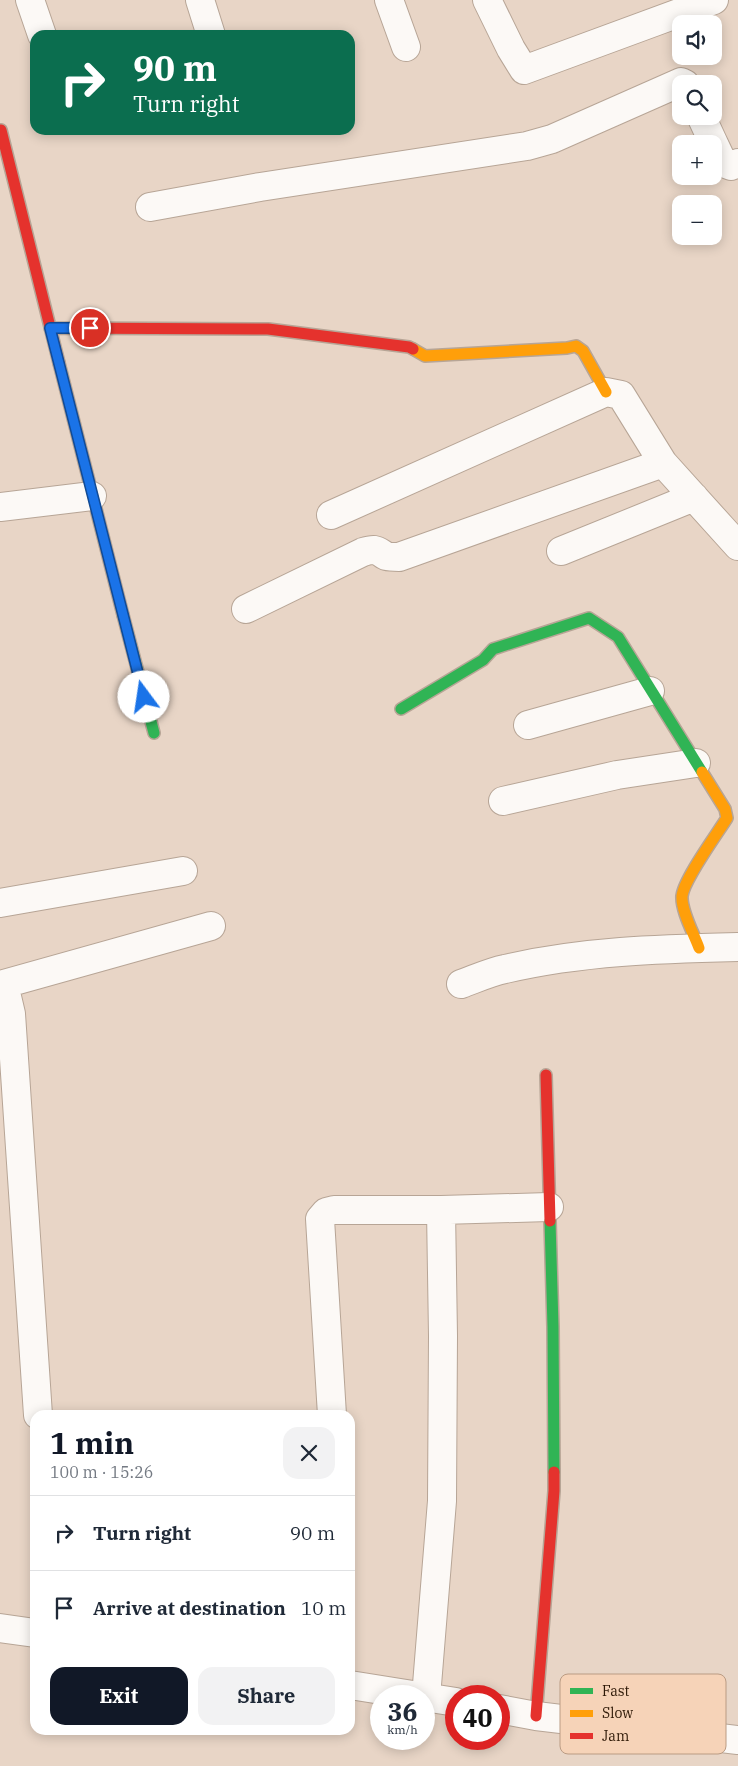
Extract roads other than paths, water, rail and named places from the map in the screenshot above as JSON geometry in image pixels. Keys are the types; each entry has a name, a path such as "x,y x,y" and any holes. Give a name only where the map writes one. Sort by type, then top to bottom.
{"street":[{"path":"30,0 40,30"},
{"path":"200,0 209,30"},
{"path":"389,0 406,47"},
{"path":"487,0 510,49 524,70 714,0"},
{"path":"150,207 260,187 527,146 552,139 672,86"},
{"path":"1,130 92,496 154,733"},
{"path":"722,161 731,166 738,163"},
{"path":"50,328 268,329 409,347 426,356 576,346 583,351 606,392"},
{"path":"331,515 606,392 621,396 663,463 738,546"},
{"path":"246,609 363,552 381,551 387,556 399,557 663,463"},
{"path":"0,507 92,496"},
{"path":"561,551 694,497"},
{"path":"401,709 483,660 493,649 589,618 618,637 725,809 727,818 682,894 683,904 699,948"},
{"path":"528,725 650,691"},
{"path":"503,801 610,776 696,763"},
{"path":"0,903 183,871"},
{"path":"38,1410 10,1014 2,985 211,926"},
{"path":"461,984 503,969 579,955 640,950 738,948"},
{"path":"536,1716 554,1491 553,1327 546,1075"},
{"path":"332,1410 320,1219 326,1212 334,1210 549,1207"},
{"path":"424,1685 442,1501 443,1336 441,1210"},
{"path":"0,1628 30,1632"},
{"path":"355,1686 370,1688"},
{"path":"510,1711 560,1719"}]}
